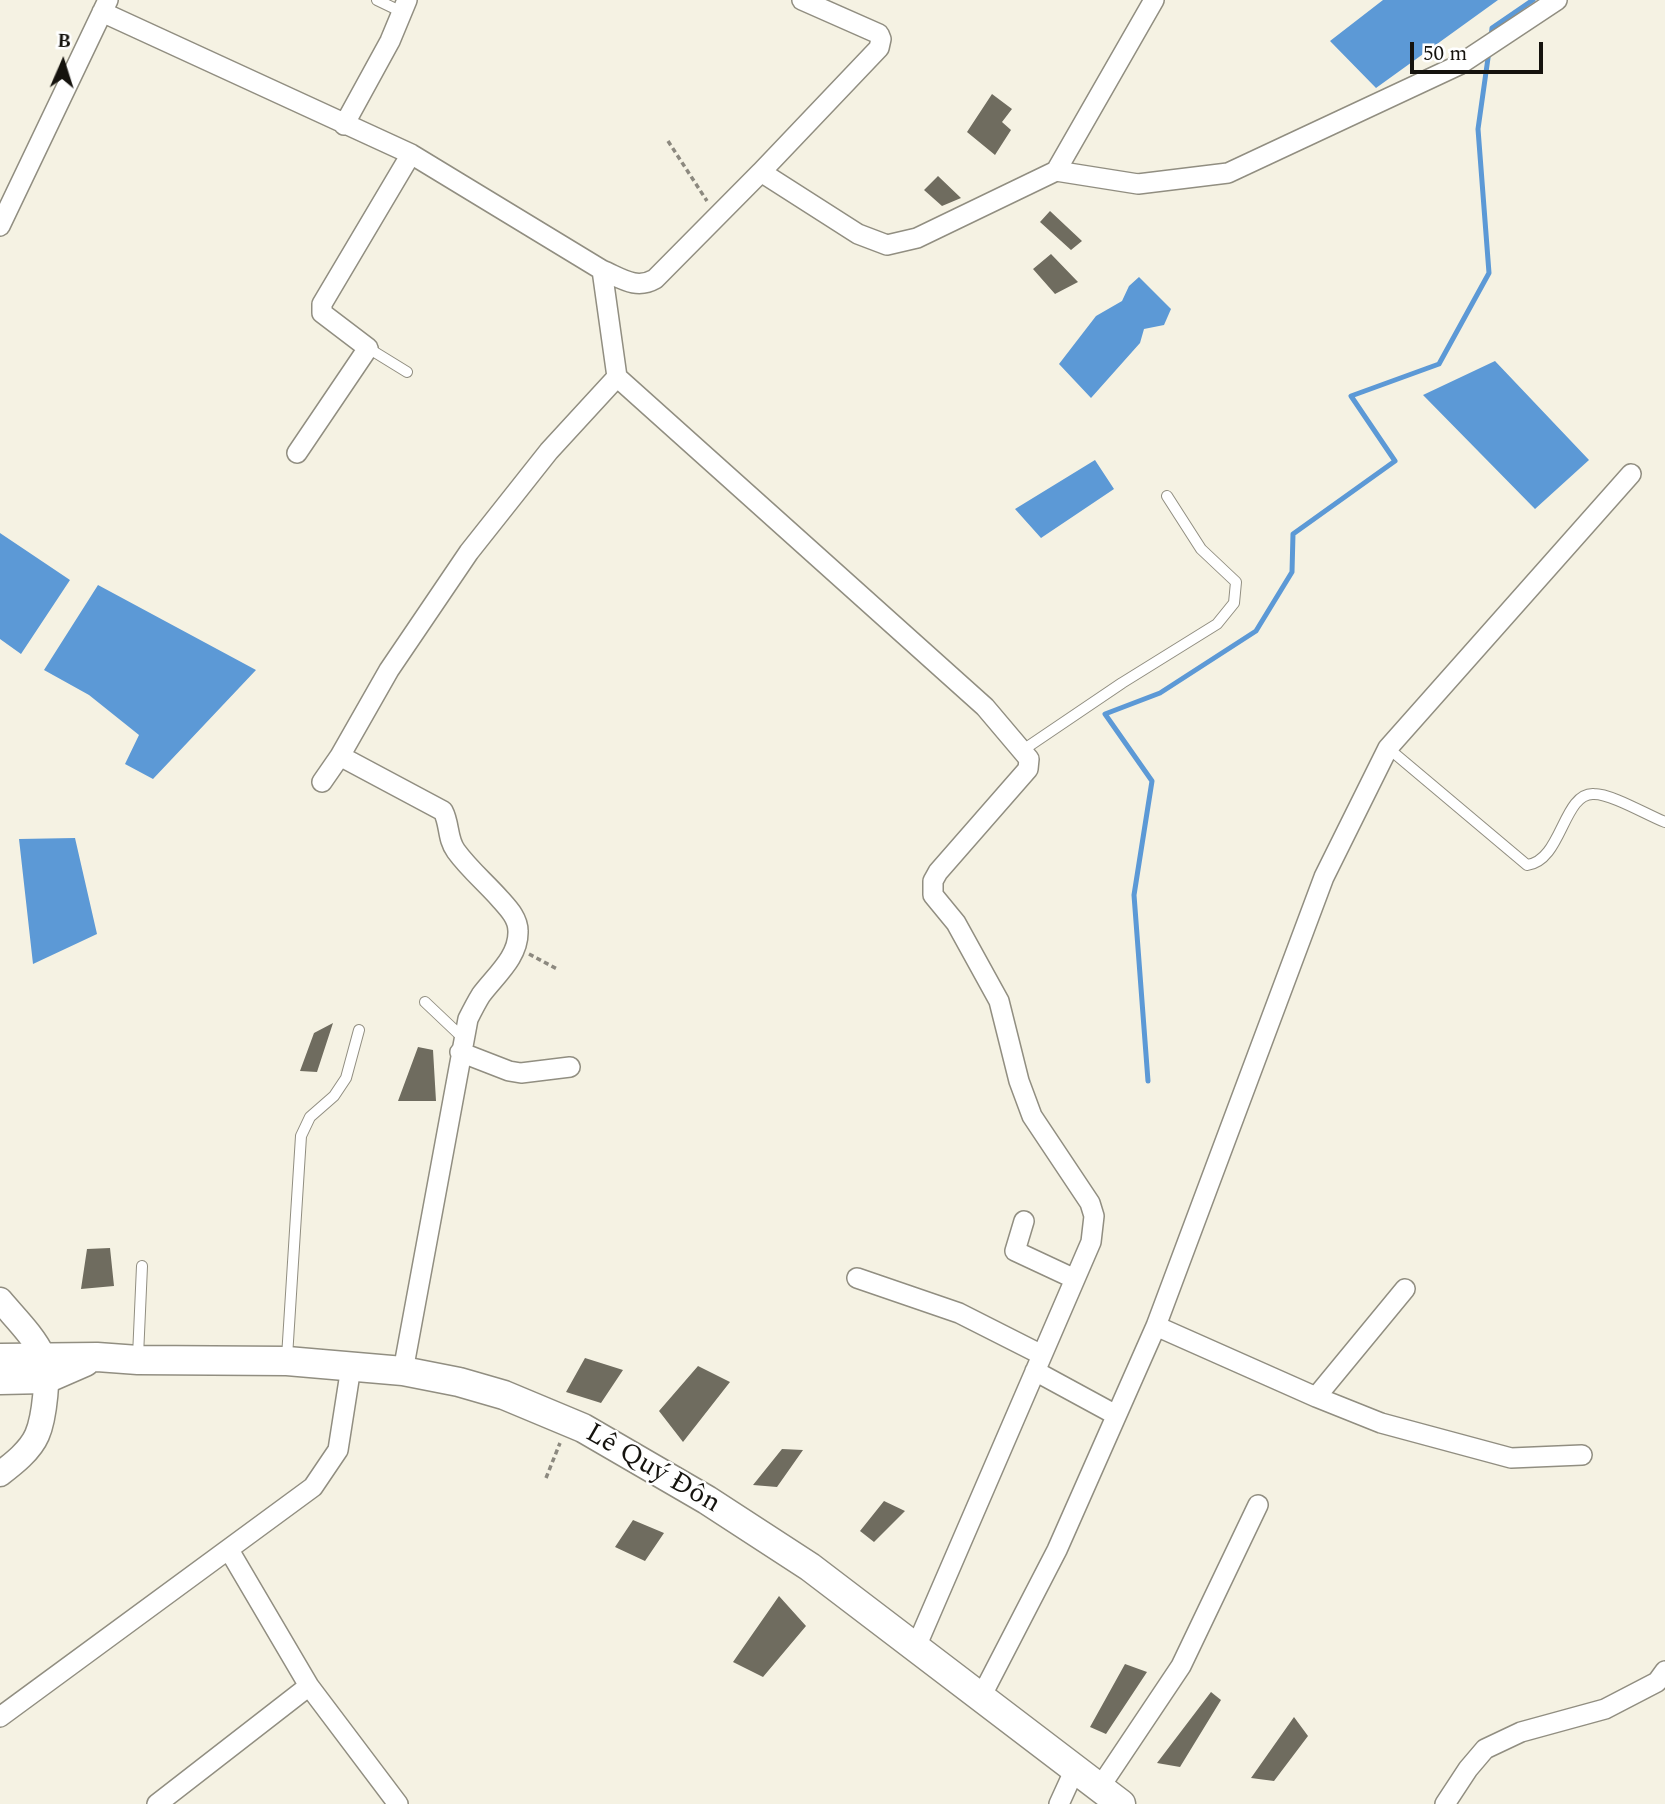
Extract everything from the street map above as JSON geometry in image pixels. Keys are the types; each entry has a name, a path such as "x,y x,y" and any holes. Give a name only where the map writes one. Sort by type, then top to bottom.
{"main road":[{"name":"Lê Quý Đôn","path":"0,1380 97,1357 138,1360 286,1361 403,1371 459,1382 504,1395 569,1422 707,1500 810,1567 1110,1796"},
{"name":"Lê Quý Đôn","path":"0,1358 45,1369"}],"street":[{"path":"0,226 105,6 344,125 411,154 602,270 635,285 645,285 655,279 761,172 879,48 879,34 802,0"},
{"path":"761,172 858,234 887,245 917,238 1056,171 1154,0"},
{"path":"1056,171 1138,184 1228,173 1459,65 1557,0"},
{"path":"344,125 390,41 405,6"},
{"path":"298,453 368,348 328,319 322,313 321,304 411,154"},
{"path":"602,270 617,377 985,707 1029,759 1028,769 938,872 933,881 933,895 956,923 999,1002 1012,1058 1032,1116 1090,1203 1094,1216 1091,1242 916,1647"},
{"path":"321,782 340,756 389,670 469,552 549,451 617,377"},
{"path":"981,1697 1057,1550 1156,1326 1324,877 1388,748 1631,474"},
{"path":"340,756 443,811 455,850 515,917 518,930 515,947 505,968 482,995 468,1018 403,1371"},
{"path":"462,1045 509,1071 521,1073 570,1067"},
{"path":"1024,1221 1015,1251 1075,1279"},
{"path":"858,1278 959,1314 1116,1415"},
{"path":"1316,1397 1405,1289"},
{"path":"0,1300 27,1331 45,1369 36,1437 15,1463 0,1474"},
{"path":"1156,1326 1381,1423 1511,1458 1582,1455"},
{"path":"0,1717 313,1488 338,1450 351,1367"},
{"path":"1110,1796 1181,1666 1258,1505"},
{"path":"229,1550 309,1686 398,1804"},
{"path":"1445,1804 1485,1749 1521,1732 1605,1709 1657,1682 1665,1671"},
{"path":"157,1804 309,1686"},
{"path":"1059,1804 1075,1769"}],"lane":[{"path":"377,0 405,6"},
{"path":"368,348 407,372"},
{"path":"1023,750 1122,683 1217,624 1234,603 1236,582 1201,549 1167,496"},
{"path":"1388,748 1527,865 1536,864 1545,856 1571,809 1582,797 1592,793 1665,822"},
{"path":"425,1002 462,1045"},
{"path":"286,1361 301,1136 310,1117 334,1096 346,1078 359,1030"},
{"path":"138,1360 142,1266"}],"path":[{"path":"668,141 717,216"},
{"path":"515,947 559,970"},
{"path":"546,1478 569,1422"}],"water":[{"path":"1383,0 1498,0 1376,88 1330,41"},
{"path":"1139,277 1171,309 1164,325 1144,329 1140,343 1091,398 1059,364 1096,316 1122,301 1129,286"},
{"path":"1495,361 1589,460 1535,509 1423,395"},
{"path":"1095,460 1114,489 1041,538 1015,509"},
{"path":"0,533 70,580 21,654 0,639"},
{"path":"98,585 256,670 153,779 125,764 139,735 89,695 44,670"},
{"path":"75,838 97,934 33,964 19,839"}],"building":[{"path":"992,94 1012,109 1002,122 1011,130 995,155 967,132"},
{"path":"938,176 961,198 942,206 924,190"},
{"path":"1050,211 1082,241 1071,250 1040,222"},
{"path":"1051,254 1078,282 1055,294 1033,269"},
{"path":"333,1023 317,1072 300,1071 314,1033"},
{"path":"418,1047 433,1050 436,1101 398,1101"},
{"path":"110,1248 114,1286 81,1289 87,1249"},
{"path":"585,1358 623,1370 601,1403 566,1392"},
{"path":"698,1366 730,1382 683,1442 659,1411"},
{"path":"782,1449 803,1450 777,1487 753,1485"},
{"path":"884,1501 905,1511 874,1542 860,1531"},
{"path":"633,1520 664,1533 645,1561 615,1547"},
{"path":"779,1596 806,1626 763,1677 733,1662"},
{"path":"1125,1664 1147,1672 1106,1734 1090,1727"},
{"path":"1211,1692 1221,1700 1180,1767 1157,1763"},
{"path":"1294,1717 1308,1736 1274,1781 1251,1778"}],"waterway":[{"path":"1491,38 1492,28 1533,0"},
{"path":"1148,1081 1134,895 1152,781 1105,714 1160,693 1256,631 1292,572 1293,534 1395,461 1351,396 1439,364 1489,273 1478,129 1489,51"}]}
